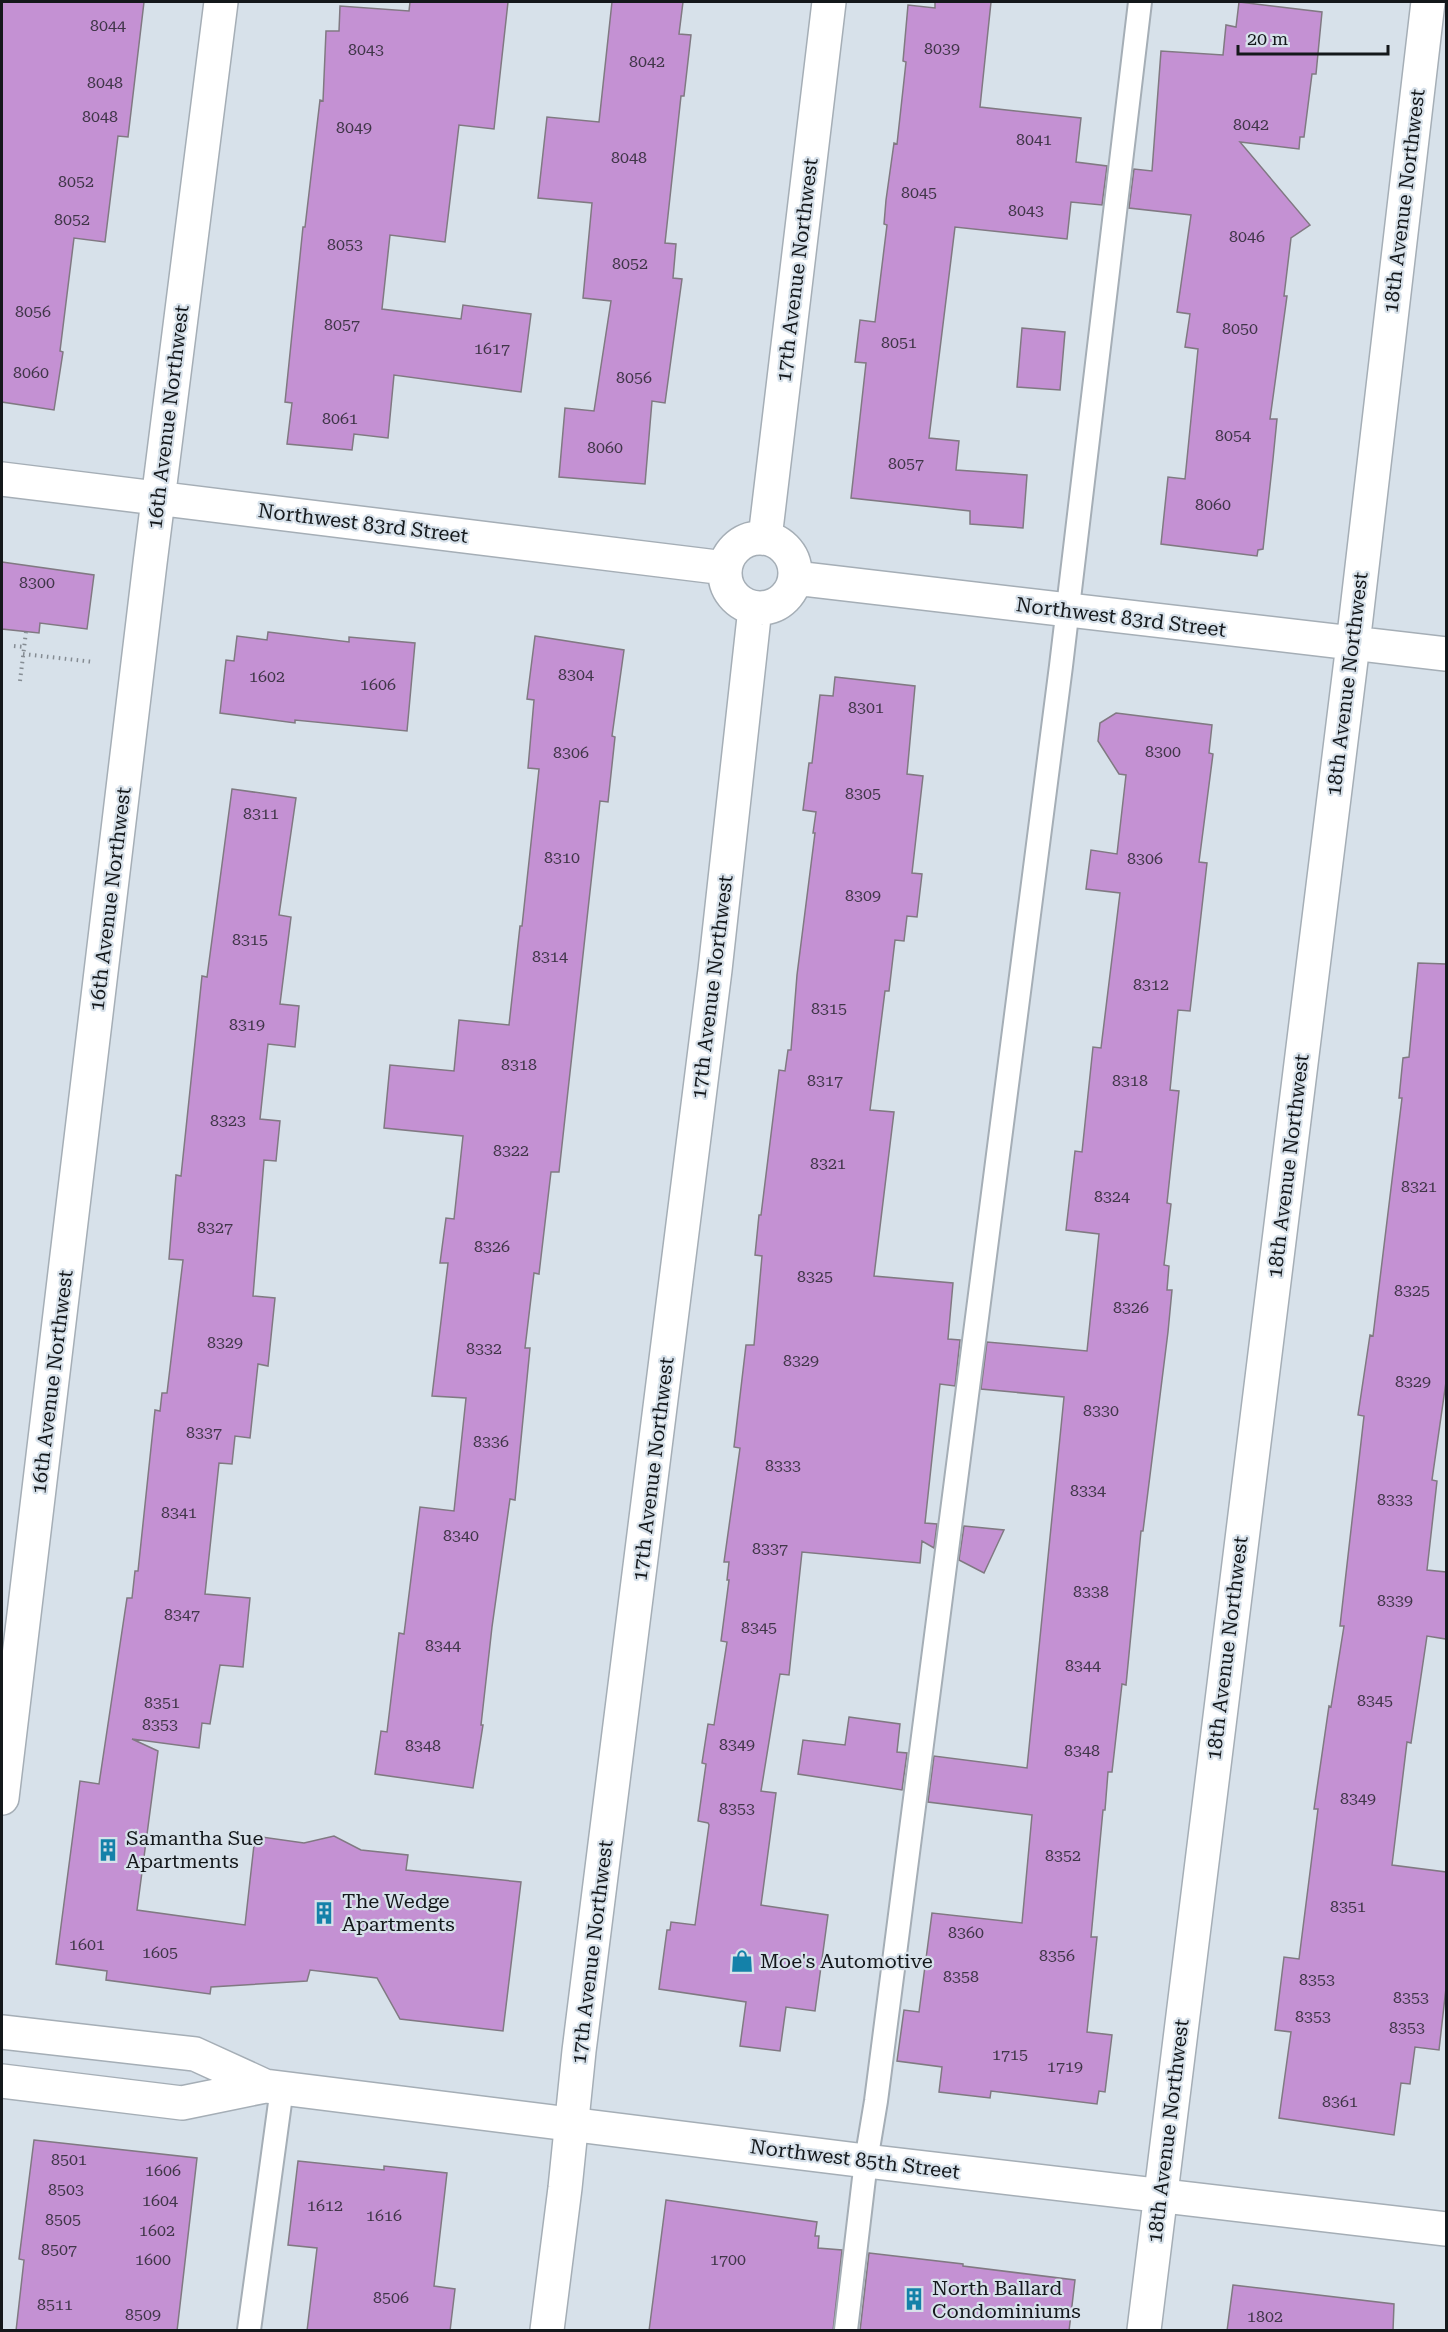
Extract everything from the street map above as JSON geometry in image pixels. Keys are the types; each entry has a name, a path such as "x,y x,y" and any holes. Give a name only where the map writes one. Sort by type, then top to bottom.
{"street":[{"name":"16th Avenue Northwest","path":"2,1798 158,498 221,2"},
{"name":"17th Avenue Northwest","path":"765,538 829,2"},
{"name":"18th Avenue Northwest","path":"1144,2331 1353,644 1428,2"},
{"name":"Northwest 83rd Street","path":"2,479 725,568"},
{"path":"753,538 765,538 776,541 786,548 796,569 795,578 790,592 782,601 772,607 748,607 738,602 730,593 725,582 725,568 733,550 742,542 753,538"},
{"name":"Northwest 83rd Street","path":"795,578 1446,654"},
{"name":"17th Avenue Northwest","path":"547,2331 712,993 755,608"},
{"name":"Northwest 85th Street","path":"2,2032 195,2054 274,2087 866,2161 1446,2229"},
{"name":"Northwest 85th Street","path":"2,2081 182,2103 274,2087"}],"lane":[{"path":"846,2331 866,2161 876,2101 1068,610 1140,2"},
{"path":"249,2331 274,2087"}],"path":[{"path":"20,681 26,632"},
{"path":"14,646 24,647"},
{"path":"23,654 94,662"}],"building":[{"path":"2,2 144,2 128,137 118,136 105,242 74,238 60,351 63,352 54,410 2,402"},
{"path":"410,2 508,2 494,129 459,125 445,242 390,235 382,309 461,319 463,305 531,314 521,392 394,375 388,438 354,434 352,450 287,444 292,403 285,402 303,227 305,227 320,100 323,101 326,31 339,31 340,6 409,11"},
{"path":"612,2 683,2 679,34 691,35 684,96 681,96 665,243 676,244 673,278 682,279 665,403 652,401 645,484 559,477 565,408 594,411 611,301 583,298 592,203 538,198 547,117 599,122"},
{"path":"935,2 991,2 980,107 1081,118 1076,162 1107,166 1102,205 1071,202 1067,239 955,227 929,438 959,441 956,470 1027,475 1023,528 970,524 970,511 851,498 866,363 855,362 860,320 875,322 887,225 884,224 886,200 894,143 897,144 906,62 903,61 908,5 935,8"},
{"path":"1239,2 1322,12 1316,74 1312,74 1304,137 1300,137 1299,149 1240,142 1310,225 1291,238 1284,296 1287,296 1270,419 1277,419 1273,459 1263,549 1258,550 1257,556 1161,544 1168,477 1185,479 1198,349 1185,347 1190,314 1177,312 1191,215 1129,208 1134,169 1152,171 1161,51 1223,55 1226,25 1236,27"},
{"path":"1022,328 1065,332 1060,390 1017,387"},
{"path":"2,562 94,575 87,629 40,623 39,633 2,629"},
{"path":"268,632 349,642 349,637 415,643 407,731 295,720 295,723 220,713 226,660 234,661 237,636 267,640"},
{"path":"535,636 624,650 612,736 615,737 608,802 600,801 559,1172 551,1172 539,1274 534,1273 525,1348 530,1348 515,1500 510,1499 492,1627 481,1725 483,1725 473,1788 375,1774 381,1731 387,1732 399,1633 404,1634 420,1507 454,1511 466,1398 432,1396 448,1263 440,1263 446,1218 454,1219 463,1136 384,1128 390,1065 454,1071 459,1020 509,1025 539,769 528,768 534,700 527,699"},
{"path":"835,677 915,686 907,774 923,776 912,873 922,874 917,917 907,916 904,941 895,940 889,991 885,991 870,1110 894,1112 874,1276 953,1283 948,1339 960,1340 955,1386 940,1384 925,1523 937,1524 934,1548 922,1541 920,1563 802,1552 789,1675 780,1674 761,1791 776,1793 761,1905 828,1915 815,2011 786,2007 780,2051 740,2046 746,2002 659,1989 667,1930 670,1930 671,1922 695,1925 709,1825 698,1821 706,1764 702,1763 708,1724 714,1725 727,1642 721,1641 729,1580 727,1580 729,1562 724,1562 740,1448 734,1447 746,1345 754,1345 762,1256 755,1255 759,1215 761,1215 779,1070 785,1071 788,1050 791,1050 797,975 815,833 813,833 816,812 803,810 809,763 812,763 820,695 833,696"},
{"path":"1116,713 1212,725 1209,753 1213,754 1199,862 1207,863 1190,1011 1178,1010 1170,1090 1179,1091 1167,1203 1171,1204 1164,1265 1169,1266 1167,1290 1172,1290 1168,1332 1143,1531 1141,1531 1126,1685 1122,1684 1112,1772 1108,1772 1105,1810 1103,1810 1091,1937 1097,1937 1087,2032 1112,2035 1105,2092 1099,2091 1097,2104 991,2091 990,2098 939,2092 942,2067 897,2061 904,2010 919,2012 932,1913 1022,1923 1032,1815 928,1802 934,1756 1027,1768 1064,1397 981,1389 987,1342 1087,1351 1099,1234 1066,1230 1075,1151 1082,1152 1093,1047 1101,1048 1120,893 1086,889 1091,850 1117,854 1126,775 1119,774 1098,741 1100,723"},
{"path":"232,789 296,798 279,915 291,917 280,1004 299,1006 295,1047 268,1044 260,1119 280,1121 276,1161 264,1160 253,1296 275,1298 268,1366 258,1364 250,1438 235,1436 232,1464 219,1463 205,1594 250,1598 243,1667 220,1665 210,1724 202,1723 199,1748 132,1739 158,1751 137,1910 245,1925 255,1836 304,1843 334,1836 361,1850 408,1855 406,1870 521,1882 503,2031 400,2019 377,1978 310,1970 307,1981 211,1987 210,1994 106,1980 107,1971 56,1964 80,1781 99,1784 127,1598 132,1598 135,1571 138,1571 155,1410 160,1411 162,1393 167,1393 183,1260 169,1259 176,1175 181,1176 202,976 207,977"},
{"path":"1418,963 1446,964 1446,1382 1432,1480 1437,1481 1427,1570 1446,1572 1446,1639 1427,1636 1411,1743 1407,1742 1392,1865 1446,1872 1446,1988 1439,2050 1415,2047 1410,2084 1401,2083 1394,2135 1279,2118 1291,2032 1275,2030 1284,1957 1299,1959 1318,1809 1314,1809 1329,1706 1331,1707 1344,1626 1340,1626 1364,1416 1358,1415 1370,1335 1373,1336 1402,1098 1399,1098 1403,1058 1409,1057"},
{"path":"964,1526 1004,1530 984,1573 959,1560"},
{"path":"849,1717 900,1724 897,1752 907,1753 902,1790 798,1774 803,1740 845,1745"},
{"path":"34,2140 197,2158 177,2331 16,2331 24,2260 19,2259"},
{"path":"298,2161 384,2170 384,2166 447,2173 434,2286 455,2289 450,2331 307,2331 317,2248 288,2245"},
{"path":"666,2200 817,2222 815,2236 819,2236 818,2248 842,2250 833,2331 649,2331"},
{"path":"869,2253 1075,2280 1069,2331 860,2331"},
{"path":"1233,2285 1394,2304 1393,2331 1227,2331"}],"place":[{"name":"Samantha Sue Apartments","path":"108,1850"},
{"name":"The Wedge Apartments","path":"324,1913"},
{"name":"Moe's Automotive","path":"742,1961"},
{"name":"North Ballard Condominiums","path":"914,2299"}]}
